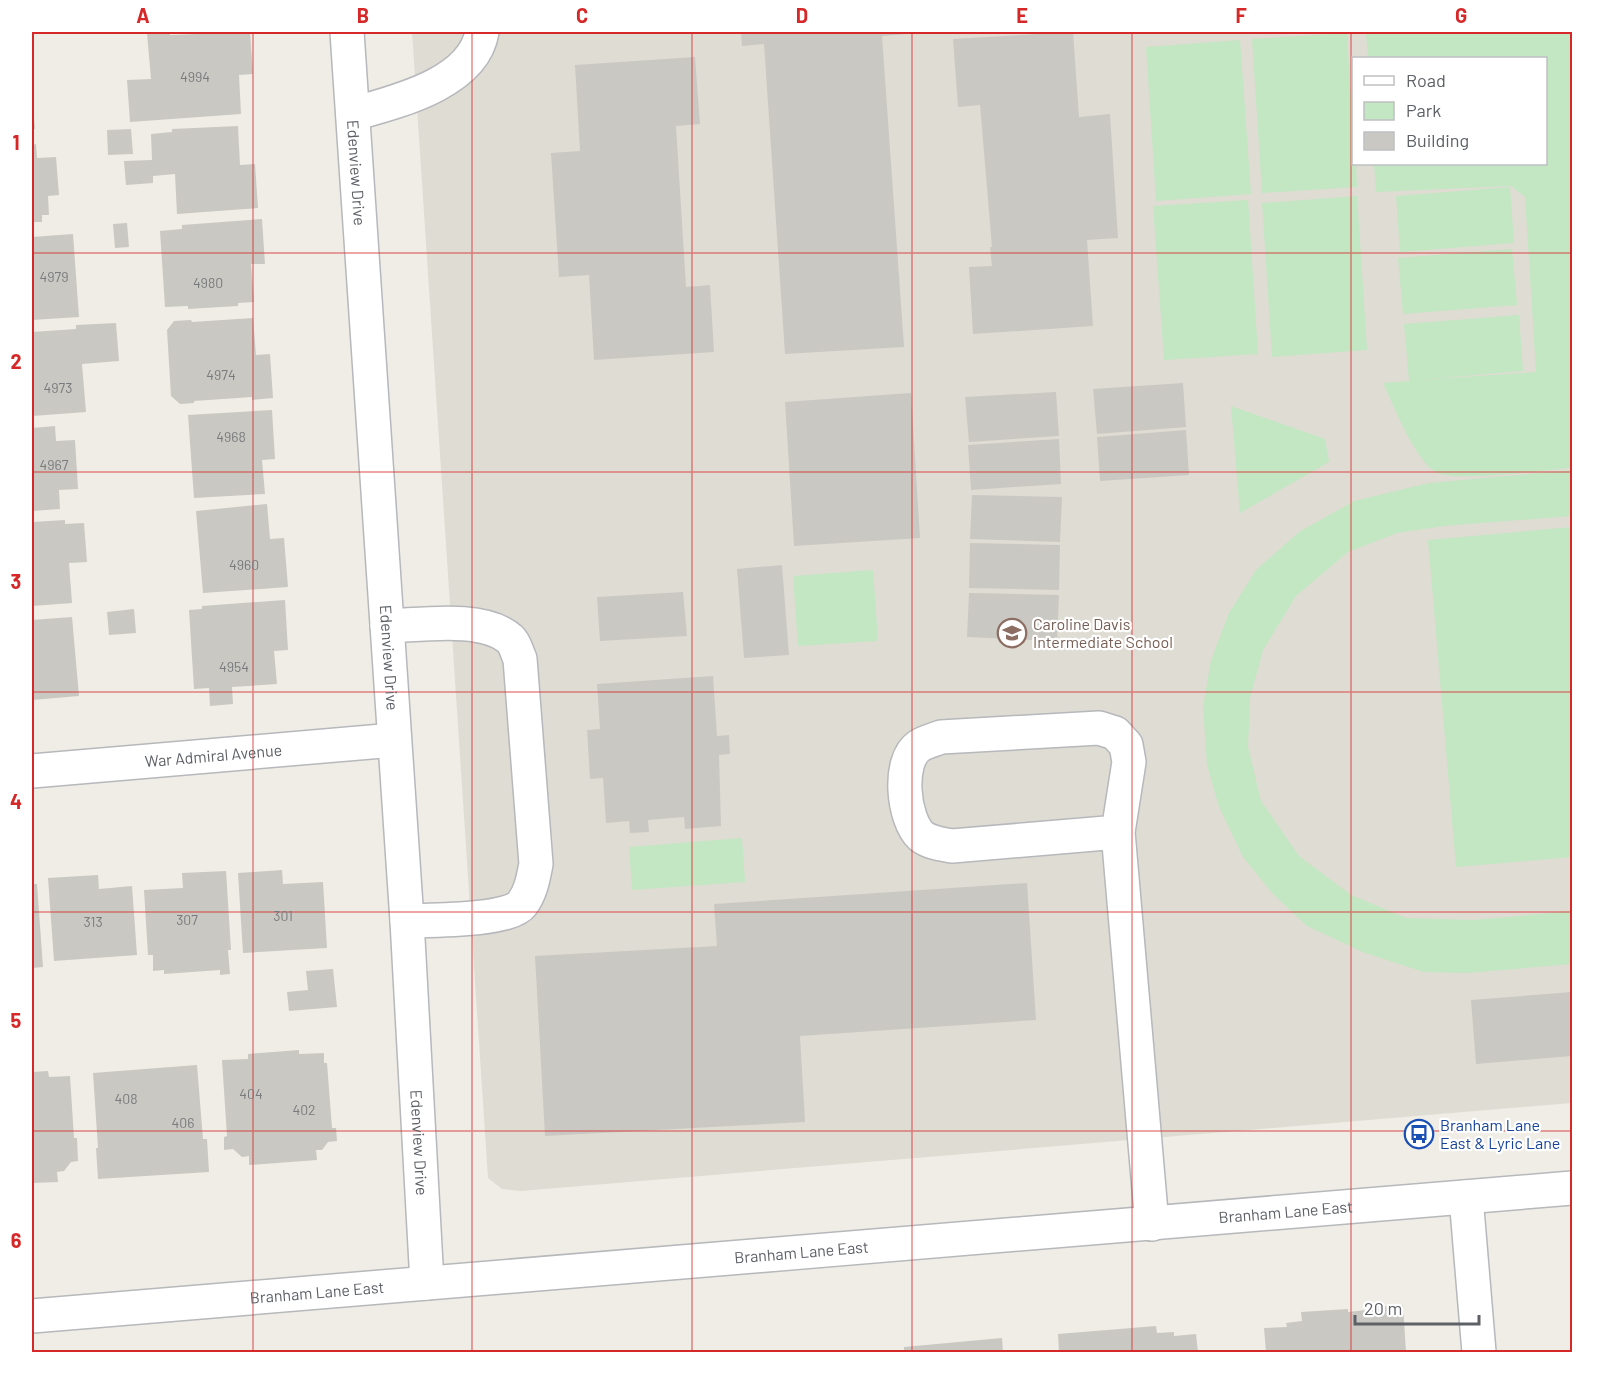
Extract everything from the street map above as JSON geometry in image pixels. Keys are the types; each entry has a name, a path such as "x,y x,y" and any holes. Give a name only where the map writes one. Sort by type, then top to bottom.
{"street":[{"name":"Edenview Drive","path":"347,32 407,921 427,1283"},
{"path":"353,114 406,100 439,84 469,59 482,32"},
{"path":"387,626 479,625 496,629 512,640 520,659 536,864 532,885 521,906 498,916 407,921"},
{"path":"1118,832 952,846 933,843 921,835 911,820 904,783 908,760 919,746 941,738 1100,728 1115,733 1126,745 1129,762 1118,832 1152,1224"},
{"name":"War Admiral Avenue","path":"32,771 394,740"},
{"name":"Branham Lane East","path":"32,1316 1572,1188"},
{"path":"1466,1197 1479,1353"}],"shaded area":[{"name":"Caroline Davis Intermediate School","path":"412,32 1572,32 1572,1103 521,1191 502,1189 488,1178"}],"green space":[{"path":"1366,32 1572,32 1572,468 1483,476 1438,473 1422,458 1414,446 1383,383 1409,381 1404,324 1519,315 1523,371 1417,380 1536,372 1525,197 1511,186 1376,192 1374,165 1547,165 1547,57 1368,57"},
{"path":"1347,33 1352,116 1352,165 1356,165 1357,187 1262,193 1252,39"},
{"path":"1240,40 1251,194 1156,201 1146,47"},
{"path":"1510,187 1514,243 1400,252 1396,196"},
{"path":"1357,196 1367,350 1272,357 1262,203"},
{"path":"1248,200 1258,354 1164,360 1153,206"},
{"path":"1512,249 1517,305 1403,314 1398,258"},
{"path":"1231,406 1325,439 1329,462 1240,513"},
{"path":"1572,470 1572,516 1444,526 1397,533 1348,552 1296,596 1263,650 1250,698 1248,747 1261,801 1299,856 1351,895 1406,918 1473,920 1572,911 1572,964 1467,973 1424,972 1365,953 1307,926 1272,893 1243,857 1219,807 1207,765 1203,707 1211,660 1229,613 1256,570 1299,532 1354,501 1429,483"},
{"path":"1572,527 1572,857 1456,867 1428,540"},
{"path":"873,570 878,641 798,646 793,576"},
{"path":"742,838 745,882 632,890 629,847"}],"building":[{"path":"170,32 170,35 250,32 253,74 239,75 241,114 130,122 127,80 151,79 147,33"},
{"path":"741,32 920,32 882,36 904,347 785,354 764,44 742,46"},
{"path":"1073,32 1079,117 1110,114 1118,238 1087,240 1093,326 973,334 969,267 992,266 990,247 992,247 980,105 958,107 953,39"},
{"path":"695,57 700,124 676,126 686,287 710,285 714,352 594,360 589,275 559,277 551,153 580,151 575,65"},
{"path":"33,105 35,129 32,129"},
{"path":"238,126 240,165 255,164 258,208 177,214 175,174 153,176 153,183 126,185 124,161 152,160 151,134 172,132 172,129"},
{"path":"131,129 133,154 108,155 107,130"},
{"path":"36,144 37,158 56,157 59,195 48,196 49,215 42,215 42,222 32,222 32,145"},
{"path":"262,219 265,264 251,264 254,302 238,303 238,306 188,309 188,306 165,307 160,231 182,229 182,225"},
{"path":"127,223 129,247 115,248 113,224"},
{"path":"73,234 79,317 32,320 32,237"},
{"path":"253,318 256,355 270,354 273,398 252,400 252,397 180,404 171,396 167,330 174,321"},
{"path":"116,323 119,361 82,364 86,412 32,416 32,332 76,329 76,325"},
{"path":"1183,383 1186,427 1097,434 1093,389"},
{"path":"1056,392 1059,436 969,442 965,397"},
{"path":"911,393 920,538 794,546 785,402"},
{"path":"272,410 275,459 262,460 265,494 194,498 188,415"},
{"path":"55,426 56,441 75,440 78,489 59,490 60,509 32,511 32,428"},
{"path":"1186,430 1189,475 1100,481 1097,437"},
{"path":"1059,439 1061,484 971,490 968,445"},
{"path":"972,495 1062,497 1060,542 970,539"},
{"path":"267,504 270,539 284,538 288,587 203,593 196,511"},
{"path":"65,520 65,524 84,523 87,562 69,563 72,603 32,606 32,522"},
{"path":"970,543 1060,545 1059,590 969,588"},
{"path":"782,565 789,655 744,658 737,569"},
{"path":"683,592 687,636 600,641 597,597"},
{"path":"969,593 1059,595 1057,641 967,637"},
{"path":"285,600 288,650 274,651 277,684 232,687 233,704 210,706 209,688 194,689 189,610 202,609 202,606"},
{"path":"134,609 136,633 109,635 107,612"},
{"path":"72,617 79,696 32,700 32,620"},
{"path":"713,676 717,736 729,735 730,754 719,755 721,826 685,829 684,817 648,820 649,832 630,833 629,821 606,823 603,778 590,779 587,730 600,729 597,684"},
{"path":"282,870 283,884 323,882 327,948 243,953 238,873"},
{"path":"226,871 231,950 228,950 230,974 220,975 220,970 164,974 164,970 153,971 153,955 148,955 144,890 183,888 182,873"},
{"path":"98,875 99,889 132,886 137,955 54,961 48,878"},
{"path":"1027,883 1036,1020 800,1036 805,1122 545,1136 535,956 717,946 714,904"},
{"path":"32,884 37,884 43,967 32,968"},
{"path":"333,969 337,1007 289,1011 287,992 308,990 306,971"},
{"path":"1572,992 1572,1056 1476,1064 1471,1000"},
{"path":"299,1050 299,1054 324,1053 324,1063 327,1063 332,1128 336,1128 337,1141 328,1142 322,1150 316,1150 317,1160 249,1165 249,1156 242,1157 233,1149 224,1150 224,1137 227,1136 222,1060 248,1059 248,1054"},
{"path":"197,1065 203,1139 207,1139 209,1172 98,1179 93,1073"},
{"path":"48,1071 49,1077 70,1076 74,1138 77,1138 78,1161 71,1162 64,1171 57,1172 58,1182 32,1183 32,1072"},
{"path":"1403,1305 1406,1352 1266,1352 1264,1328 1287,1327 1286,1323 1302,1321 1301,1312 1348,1309 1348,1312"},
{"path":"1156,1326 1157,1333 1174,1332 1174,1336 1196,1334 1198,1352 1059,1352 1058,1334"},
{"path":"1002,1338 1003,1352 904,1352 904,1347"}],"place":[{"name":"Caroline Davis Intermediate School","path":"1012,633"},
{"name":"Branham Lane East & Lyric Lane","path":"1419,1134"}]}
